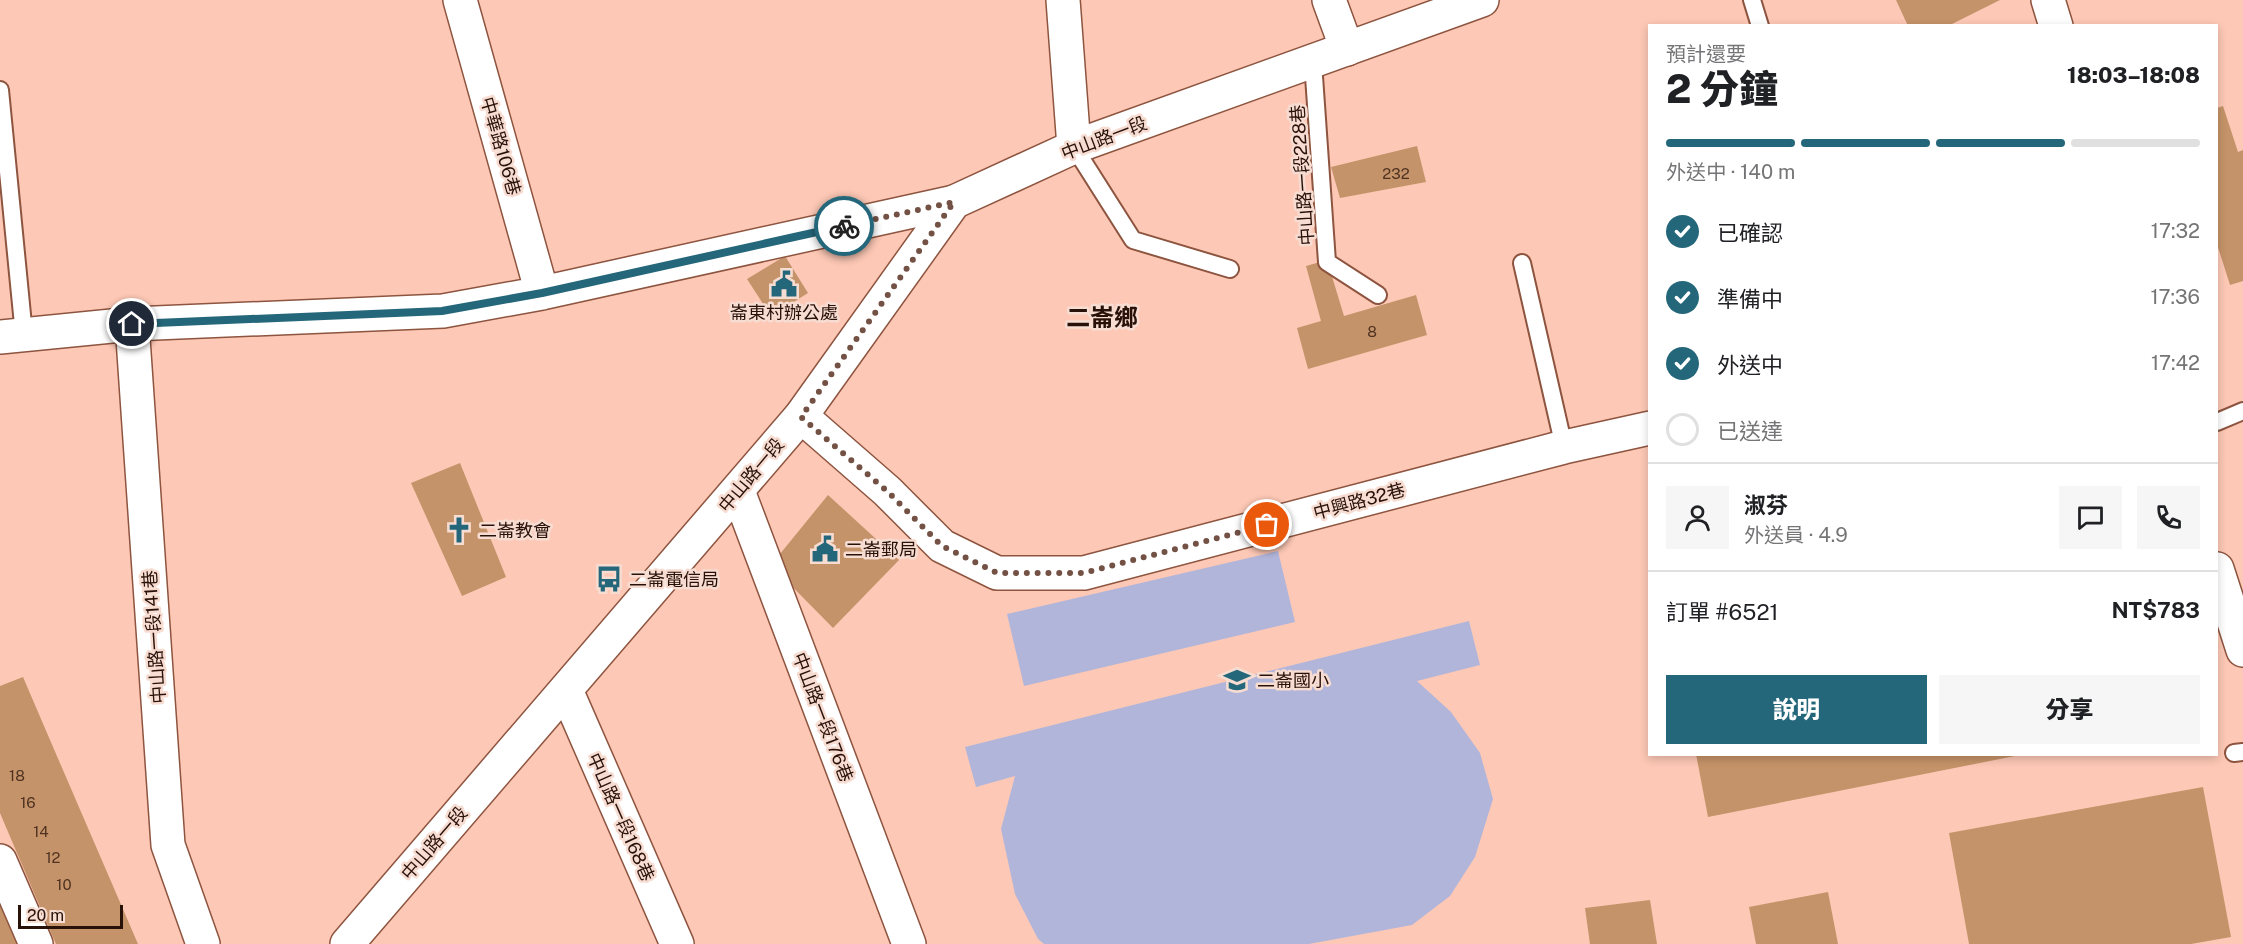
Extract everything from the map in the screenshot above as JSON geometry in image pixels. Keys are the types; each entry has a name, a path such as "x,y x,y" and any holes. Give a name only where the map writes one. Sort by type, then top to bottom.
{"street":[{"name":"中華路106巷","path":"460,0 542,293"},
{"path":"1063,0 1074,147"},
{"path":"1329,0 1347,49"},
{"name":"中山路一段","path":"347,944 801,417 954,202 1074,147 1347,49 1429,9 1482,0"},
{"path":"2048,0 2055,24"},
{"path":"12,336 132,324 442,311 542,293 954,202"},
{"name":"中山路一段141巷","path":"132,324 168,845 203,944"},
{"name":"中興路32巷","path":"801,417 887,491 942,546 997,573 1084,573 1564,447 1648,428"},
{"name":"中山路一段176巷","path":"738,491 909,944"},
{"path":"2218,570 2243,564"},
{"path":"2218,573 2243,650"},
{"name":"中山路一段168巷","path":"566,690 677,944"},
{"path":"0,861 36,944"}],"lane":[{"path":"1752,0 1759,24"},
{"name":"中山路一段228巷","path":"1313,62 1328,262 1378,295"},
{"path":"0,90 12,336"},
{"path":"1074,147 1133,240 1230,269"},
{"path":"1522,263 1564,447"},
{"path":"2218,422 2243,411"}],"shaded area":[{"path":"1278,551 1295,622 1024,686 1007,614"},
{"path":"1469,621 1480,665 1417,681 1451,712 1480,753 1493,799 1475,857 1450,896 1412,925 1309,944 1044,944 1038,939 1015,894 1001,829 1015,776 976,787 965,747"}],"building":[{"path":"1896,0 2000,0 1952,24 1907,24"},
{"path":"2223,106 2238,152 2243,150 2243,281 2230,285 2218,247 2218,108"},
{"path":"1417,146 1426,182 1340,198 1331,167"},
{"path":"785,256 808,293 771,316 747,279"},
{"path":"1327,260 1344,316 1416,295 1427,335 1308,369 1297,328 1321,321 1306,266"},
{"name":"二崙教會","path":"460,463 506,577 462,596 411,483"},
{"path":"828,495 899,560 833,628 771,565"},
{"path":"23,677 138,944 56,944 0,813 0,686"},
{"path":"1696,756 2015,756 1708,817"},
{"path":"2203,787 2231,937 2191,944 1969,944 1949,833"},
{"path":"0,889 24,944 0,944"},
{"path":"1828,892 1838,944 1756,944 1749,907"},
{"path":"1650,900 1657,944 1590,944 1585,908"}],"way so far":[{"path":"844,226 954,202 801,417 887,491 942,546 997,573 1084,573 1267,525"}],"place":[{"name":"崙東村辦公處","path":"784,284"},
{"name":"二崙教會","path":"459,530"},
{"name":"二崙郵局","path":"825,549"},
{"name":"二崙電信局","path":"609,579"},
{"name":"二崙國小","path":"1237,680"}],"district":[{"name":"二崙鄉","path":"1102,317"}],"route":[{"path":"132,324 442,311 542,293 844,226"}]}
